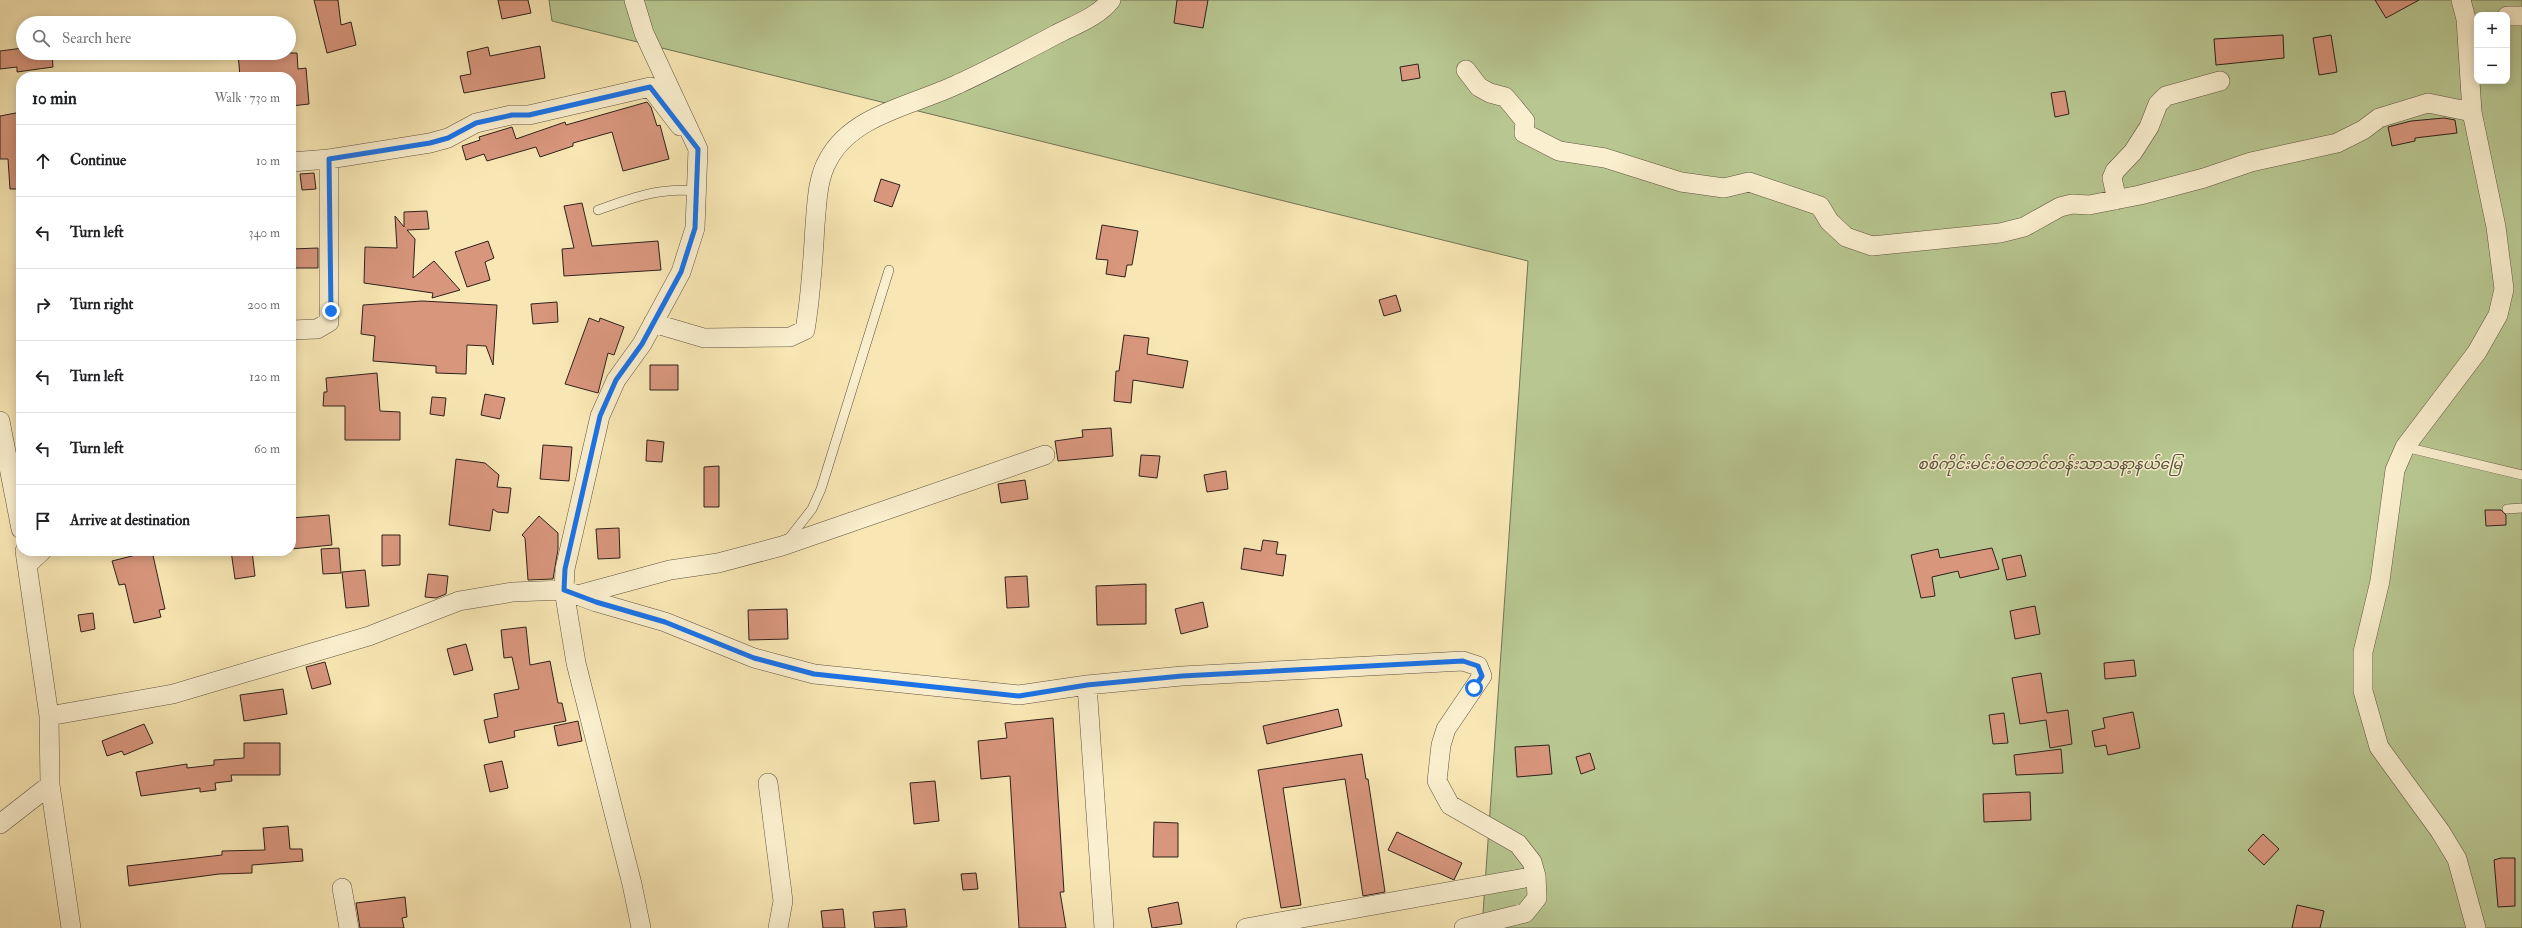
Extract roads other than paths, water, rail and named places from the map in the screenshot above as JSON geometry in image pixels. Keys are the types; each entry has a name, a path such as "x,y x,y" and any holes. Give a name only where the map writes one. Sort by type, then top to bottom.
{"street":[{"path":"634,0 644,33 698,149 695,228 681,272 642,344 616,380 600,416 565,569 571,592 576,663 632,884 641,928"},
{"path":"653,323 704,338 790,337 798,335 805,330 808,312 816,206 821,180 827,161 844,138 856,128 892,110 920,101 958,84 1065,30 1104,9 1111,0"},
{"path":"2461,0 2471,19 2472,112 2496,227 2504,289 2498,315 2477,352 2405,447 2395,470 2380,581 2363,652 2363,691 2379,747 2440,831 2456,859 2476,928"},
{"path":"2510,16 2522,16"},
{"path":"1466,70 1479,87 1490,94 1504,97 1512,105 1524,121 1524,133 1559,150 1605,158 1681,182 1724,188 1749,182 1820,206 1828,221 1846,237 1872,246 2000,233 2024,227 2060,207 2072,204 2089,205 2117,200 2204,178 2251,162 2337,143 2363,130 2379,118 2428,103 2472,112"},
{"path":"2117,200 2112,178 2149,127 2158,104 2166,96 2220,81"},
{"path":"296,162 329,159 430,143 448,138 476,123 512,115 529,115 650,87 698,149"},
{"path":"296,330 317,329 329,322 329,159"},
{"path":"0,421 16,503"},
{"path":"49,716 173,694 368,636 459,601 513,592 571,592 655,574 718,563 782,546 1045,455"},
{"path":"27,558 49,716 50,785 71,928"},
{"path":"571,592 665,622 754,658 814,674 1019,696 1087,685 1182,676 1463,661 1478,666 1482,676 1446,730 1441,745 1437,780 1450,805 1518,844 1532,862 1536,876 1537,898 1525,913 1464,928"},
{"path":"1087,685 1104,928"},
{"path":"768,783 783,901 778,928"},
{"path":"0,824 50,785"},
{"path":"1246,928 1536,876"},
{"path":"342,888 349,928"}],"lane":[{"path":"598,210 638,196 673,188 696,191"},
{"path":"782,546 812,509 821,489 889,270"},
{"path":"2405,447 2522,475"},
{"path":"2507,509 2522,508"}],"park label":[{"name":"စစ်ကိုင်းမင်းဝံတောင်တန်းသာသနာ့နယ်မြေ","path":"2050,464"}]}
